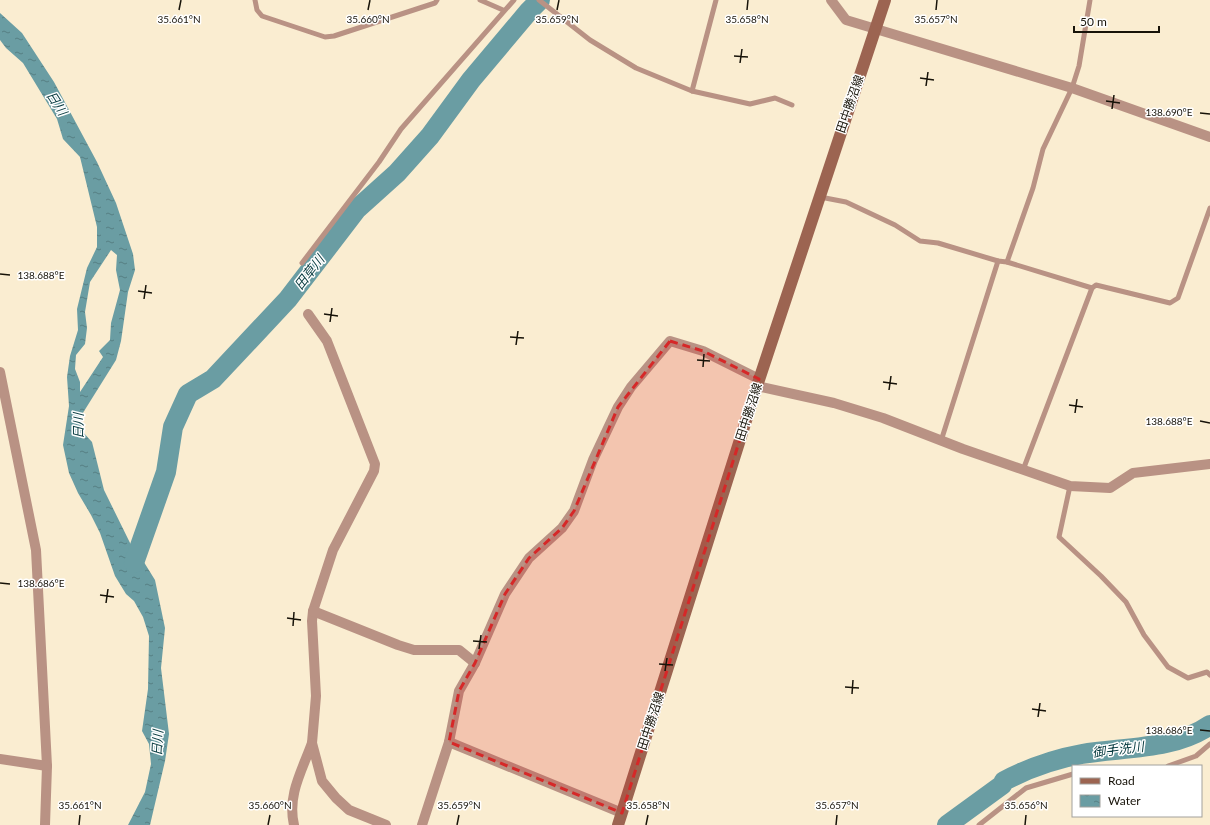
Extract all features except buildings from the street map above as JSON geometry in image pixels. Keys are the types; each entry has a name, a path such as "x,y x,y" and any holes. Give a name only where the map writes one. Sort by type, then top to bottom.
{"main road":[{"name":"田中勝沼線","path":"618,825 758,382 885,0"}],"street":[{"path":"832,0 846,20 1072,88 1210,137"},
{"path":"294,825 291,812 292,798 312,743 316,696 312,621 313,610 333,550 374,471 375,464 327,341 308,314"},
{"path":"422,825 449,742 459,691 475,663 505,594 529,558 562,528 574,511 593,460 618,407 631,387 670,341 703,350 758,382 883,418 941,441 1070,486 1110,488 1133,473 1210,464"},
{"path":"0,372 36,550 47,766 45,825"},
{"path":"313,610 398,645 414,650 459,650 475,663"},
{"path":"449,742 622,813"},
{"path":"312,743 322,781 336,798 349,810 386,825"},
{"path":"0,759 47,766"}],"lane":[{"path":"255,0 257,10 262,16 325,37 334,36 399,15 435,3 437,0"},
{"path":"480,0 503,10"},
{"path":"302,262 379,162 401,129 503,10 514,0"},
{"path":"539,0 549,10 590,40 636,68 692,91 750,104 775,98 792,105"},
{"path":"692,91 716,0"},
{"path":"1007,262 1033,188 1043,149 1072,88 1079,66 1090,0"},
{"path":"819,197 846,202 895,225 920,241 938,243 1092,288 1096,286 1170,303 1178,298 1210,208"},
{"path":"941,441 998,261"},
{"path":"1023,470 1092,288"},
{"path":"1070,486 1059,537 1101,576 1126,602 1144,635 1168,666 1188,678 1207,672 1210,675"},
{"path":"1171,765 1196,756 1210,744"},
{"path":"979,825 1026,788 1072,774"}],"highlighted area":[{"path":"670,341 703,351 759,379 622,813 449,742 459,691 475,663 505,594 529,558 562,528 574,511 618,407"}],"water":[{"name":"日川","path":"0,13 22,33 54,82 97,162 116,203 133,254 135,270 128,292 121,341 116,360 81,416 82,431 92,442 104,490 133,549 143,538 142,559 155,580 165,628 161,668 169,734 165,761 150,825 128,825 145,792 151,764 149,744 142,731 148,689 149,636 143,617 134,601 126,594 115,576 100,533 69,473 63,445 69,406 67,377 70,356 78,330 77,309 87,268 97,247 97,227 80,157 63,139 57,119 23,63 6,48 0,40","holes":["111,250 117,255 116,270 120,290 111,323 110,340 99,351 103,357 80,392 80,382 75,369 76,355 85,344 87,328 85,312 90,282"]}],"waterway":[{"name":"田草川","path":"134,563 166,472 173,427 188,394 213,379 288,299 357,209 397,173 430,136 471,80 540,0"},
{"name":"御手洗川","path":"947,825 1002,785 1004,781 1032,768 1062,758 1082,754 1165,743 1181,739 1210,725"}]}
